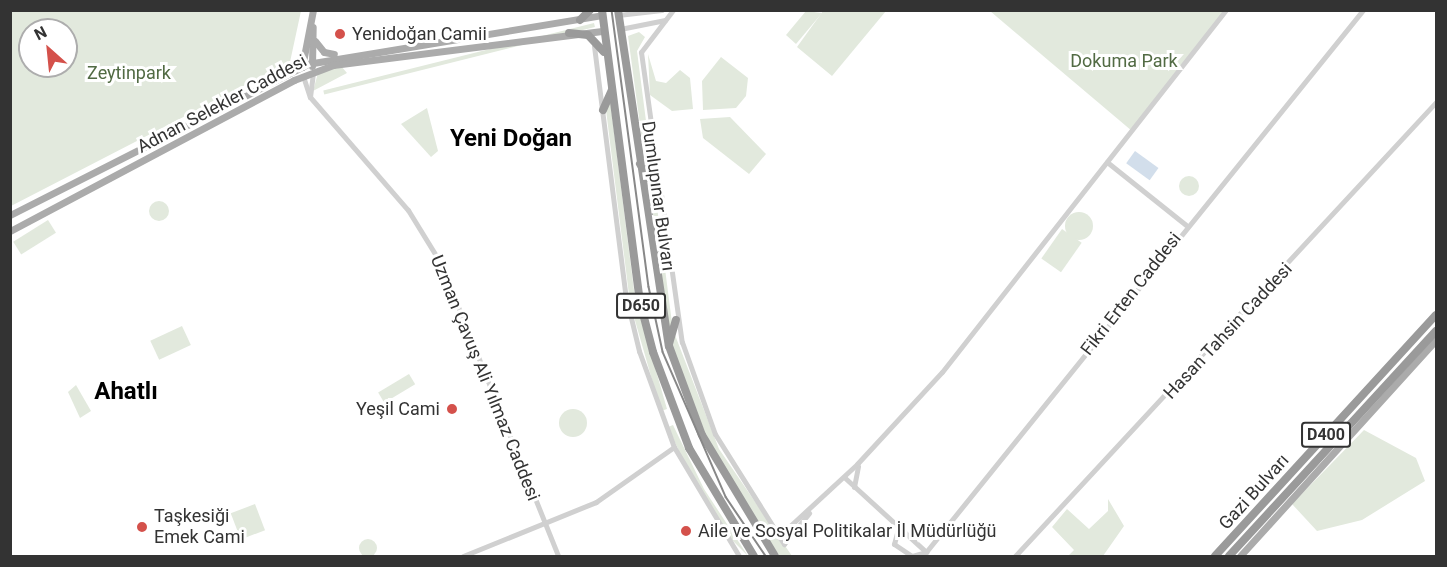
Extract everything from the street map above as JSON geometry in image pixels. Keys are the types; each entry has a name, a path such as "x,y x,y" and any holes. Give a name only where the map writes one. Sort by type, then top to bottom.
{"highway":[{"path":"580,20 590,10"},
{"path":"602,13 618,13"},
{"name":"Dumlupınar Bulvarı","path":"602,13 640,302 653,352 694,458 754,556"},
{"name":"Dumlupınar Bulvarı","path":"618,13 638,160 669,346 702,435 775,556"},
{"path":"604,31 620,29"},
{"path":"569,33 588,35 608,60"},
{"path":"603,110 612,88"},
{"path":"638,160 657,191"},
{"name":"Gazi Bulvarı","path":"1215,556 1437,313"},
{"path":"669,346 676,320"},
{"name":"Gazi Bulvarı","path":"1229,556 1437,331"}],"main road":[{"name":"Adnan Selekler Caddesi","path":"312,62 313,13"},
{"name":"Adnan Selekler Caddesi","path":"302,66 313,13"},
{"name":"Adnan Selekler Caddesi","path":"10,215 312,62 339,55 580,20 602,13"},
{"name":"Adnan Selekler Caddesi","path":"10,231 313,72 356,59 569,33 604,31"},
{"name":"Adnan Selekler Caddesi","path":"314,37 324,52 339,55"},
{"path":"312,62 313,72"},
{"path":"302,66 303,76"},
{"path":"1240,556 1437,340"}],"street":[{"path":"618,13 662,10"},
{"path":"673,10 648,38 641,52 657,191 676,320 715,434 784,544 817,502"},
{"path":"778,537 860,462 942,372 1226,10"},
{"name":"Fikri Erten Caddesi","path":"926,552 1186,225 1363,10"},
{"path":"620,29 665,20"},
{"path":"637,26 648,38"},
{"path":"594,46 625,293 650,390 674,447 739,556"},
{"path":"310,97 313,72"},
{"path":"303,76 304,89"},
{"path":"291,82 304,89"},
{"name":"Uzman Çavuş Ali Yılmaz Caddesi","path":"304,89 408,210 440,262 558,556"},
{"name":"Hasan Tahsin Caddesi","path":"1016,556 1437,102"},
{"path":"1107,162 1186,225"},
{"path":"463,556 596,502 674,447"},
{"path":"854,487 860,462"},
{"path":"844,477 898,529 926,552"},
{"path":"894,544 898,529"},
{"path":"894,544 908,535"},
{"path":"894,544 912,556 926,552"}],"green space":[{"name":"Zeytinpark","path":"11,10 301,11 290,62 11,206"},
{"path":"806,11 822,13 796,44 786,35"},
{"path":"823,11 886,11 832,76 797,47"},
{"name":"Dokuma Park","path":"990,11 1227,11 1132,131"},
{"path":"594,23 595,27 324,94 323,90"},
{"path":"639,32 645,37 637,51 672,323 669,339 628,36"},
{"path":"648,54 656,81 666,83 680,70 690,78 693,109 672,111 650,95"},
{"path":"721,57 748,78 746,96 736,108 703,110 702,81"},
{"path":"341,66 347,73 313,91 318,73"},
{"path":"610,100 635,298 667,409 661,411 630,303 606,110"},
{"path":"427,108 438,151 431,157 401,124"},
{"path":"730,117 766,154 749,174 703,138 700,119"},
{"path":"1189,176 1196,179 1199,186 1196,193 1189,196 1182,193 1179,186 1182,179"},
{"path":"159,201 166,204 169,211 166,218 159,221 152,218 149,211 152,204"},
{"path":"1079,212 1089,216 1093,226 1089,236 1079,240 1069,236 1065,226 1069,216"},
{"path":"48,220 56,233 21,254 13,242"},
{"path":"1062,229 1082,243 1061,272 1041,258"},
{"path":"182,326 191,345 159,360 150,341"},
{"path":"675,335 719,449 792,556 780,556 762,533 707,438 672,346"},
{"path":"409,374 415,384 384,403 378,393"},
{"path":"76,385 91,411 80,418 68,392"},
{"path":"573,409 583,413 587,423 583,433 573,437 563,433 559,423 563,413"},
{"path":"673,425 704,489 748,556 726,534 683,460 668,427"},
{"path":"1364,430 1416,458 1425,481 1362,520 1317,531 1292,504"},
{"path":"1108,499 1124,526 1103,556 1068,556 1074,550 1052,527 1067,509 1089,529 1108,511"},
{"path":"255,504 265,530 241,539 231,513"},
{"path":"368,539 374,542 377,548 374,554 368,557 362,554 359,548 362,542"}],"shaded area":[{"path":"1135,151 1158,168 1150,180 1126,163"}],"tram line":[{"path":"612,10 649,287 663,352 726,497 766,556"}],"place":[{"name":"Yenidoğan Camii","path":"340,34"},
{"name":"Yeşil Cami","path":"452,409"},
{"name":"Taşkesiği Emek Cami","path":"142,527"},
{"name":"Aile ve Sosyal Politikalar İl Müdürlüğü","path":"686,531"}],"district":[{"name":"Yeni Doğan","path":"511,139"},
{"name":"Ahatlı","path":"126,392"}]}
